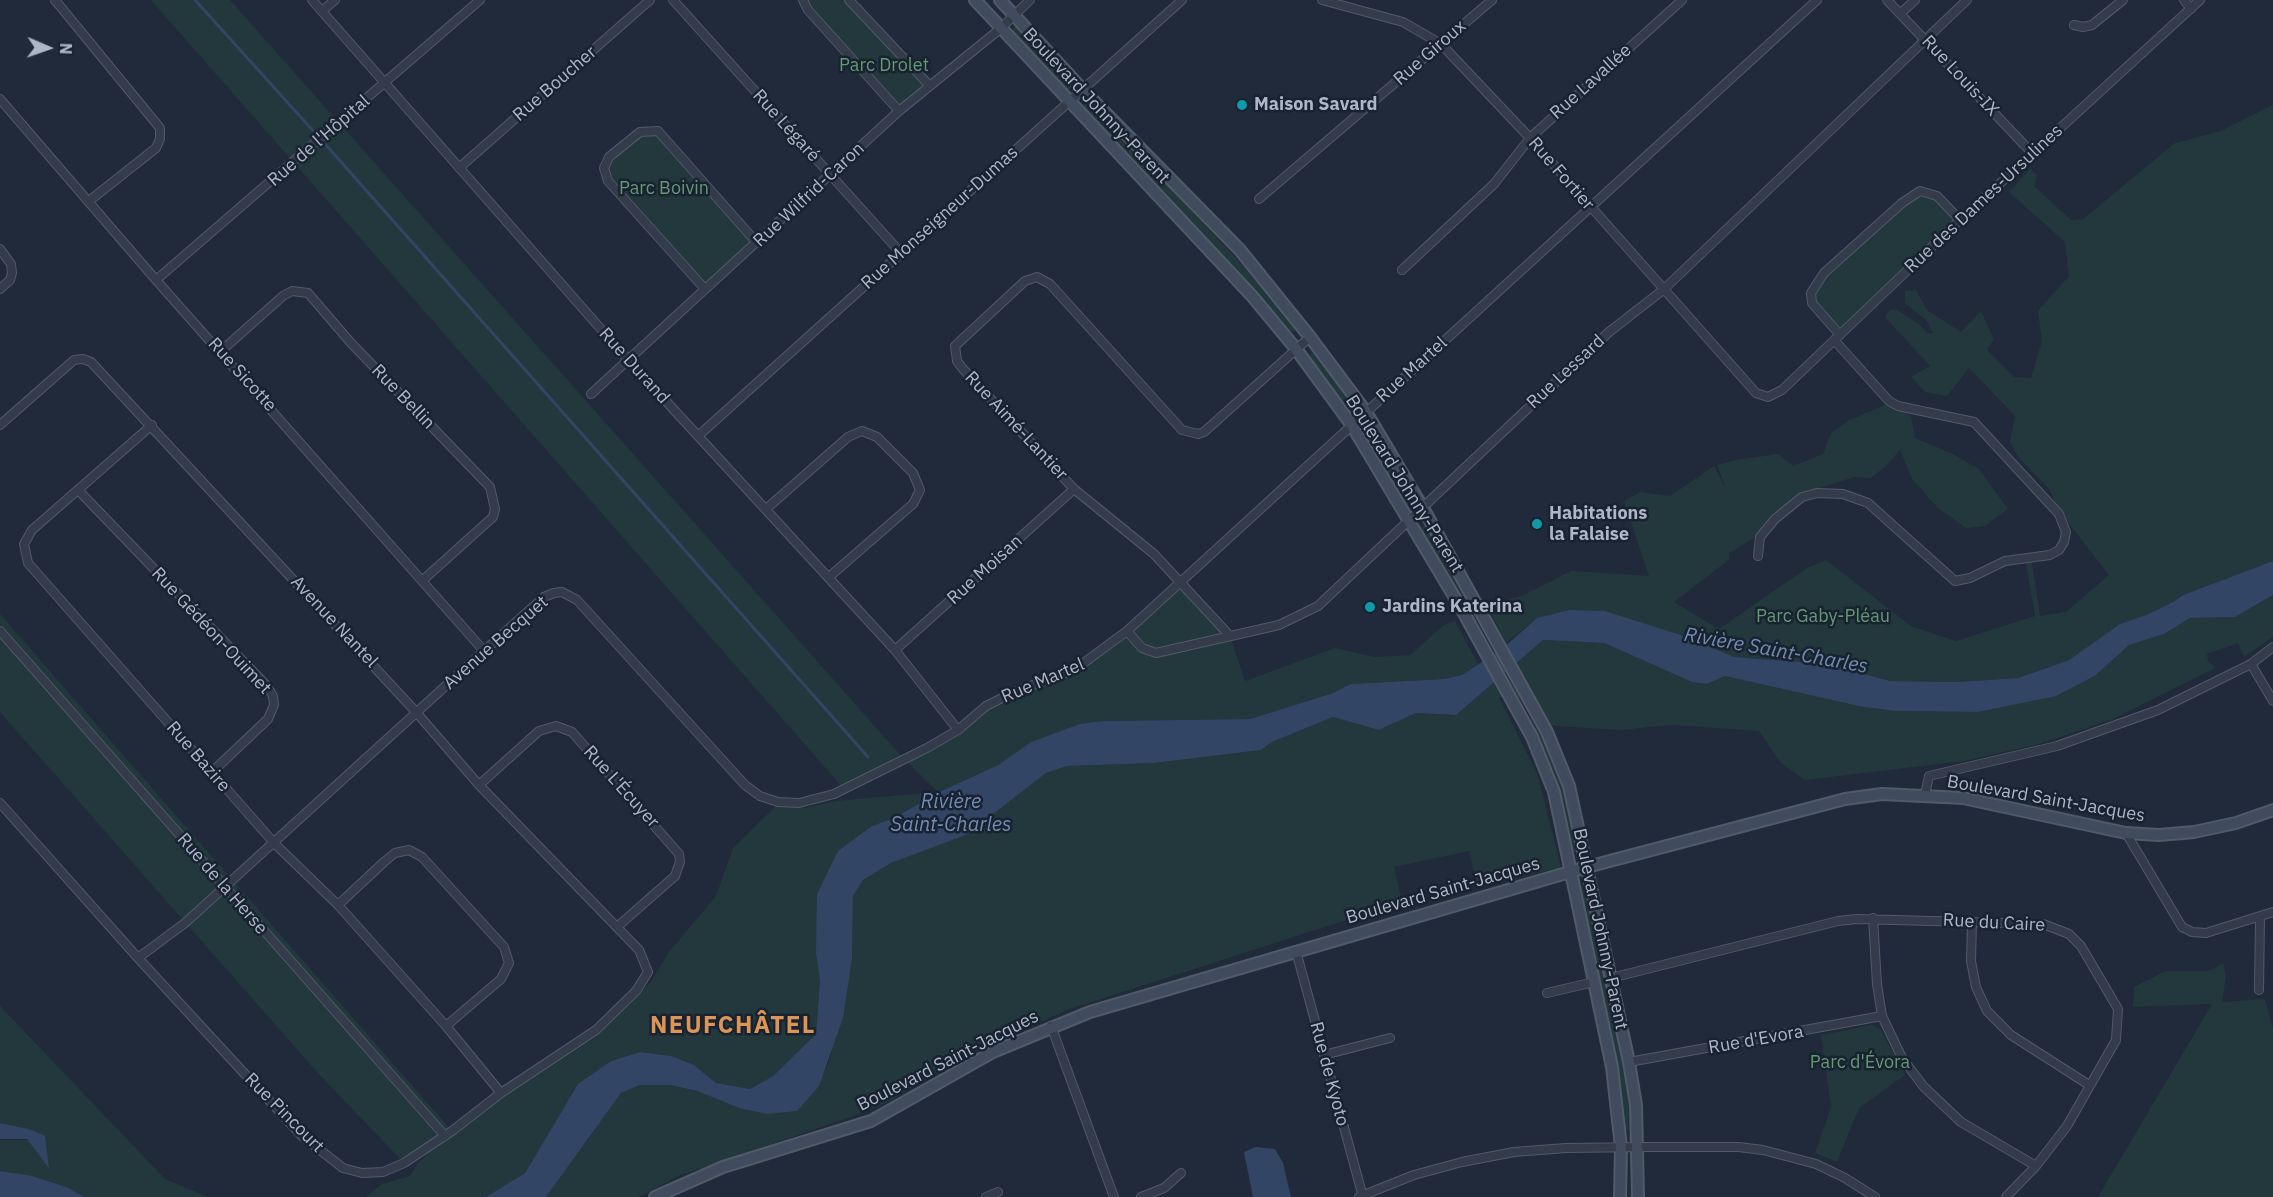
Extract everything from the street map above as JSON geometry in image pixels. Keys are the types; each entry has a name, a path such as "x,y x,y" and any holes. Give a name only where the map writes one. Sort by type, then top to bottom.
{"street":[{"path":"55,0 160,128 160,139 156,148 89,201"},
{"name":"Rue Durand","path":"312,0 629,361 895,650 958,730"},
{"path":"322,11 335,0"},
{"name":"Rue de l'Hôpital","path":"156,280 386,84 480,0"},
{"name":"Rue Boucher","path":"459,168 650,0"},
{"name":"Rue Légaré","path":"673,0 900,252"},
{"path":"803,0 808,10 899,111"},
{"path":"849,0 929,85"},
{"name":"Boulevard Johnny-Parent","path":"975,0 1252,296 1296,349 1350,424 1410,522 1461,608 1532,737 1548,771 1554,792 1612,1067 1621,1147 1620,1197"},
{"name":"Boulevard Johnny-Parent","path":"1000,0 1083,90 1240,249 1310,337 1365,412 1423,508 1547,732 1569,786 1629,1062 1638,1147 1638,1197"},
{"name":"Rue Wilfrid-Caron","path":"591,394 899,111 1000,29 1030,0"},
{"name":"Rue Monseigneur-Dumas","path":"698,436 1182,0"},
{"name":"Rue Fortier","path":"1322,0 1403,22 1441,44 1530,138 1756,393 1768,397"},
{"name":"Rue Giroux","path":"1259,199 1492,0"},
{"name":"Rue Lavallée","path":"1402,270 1494,184 1530,138 1682,0"},
{"name":"Rue Martel","path":"958,730 986,706 1014,692 1082,666 1127,632 1350,424 1817,0"},
{"name":"Rue Louis-IX","path":"1887,0 2032,153"},
{"path":"1901,13 1915,0"},
{"name":"Rue Lessard","path":"1127,632 1142,648 1156,653 1279,626 1318,606 1410,522 1609,332 1663,290 1967,0"},
{"path":"2074,25 2083,27 2092,25 2123,0"},
{"path":"2184,0 2191,9"},
{"name":"Rue des Dames-Ursulines","path":"1768,397 1782,390 1960,220 2200,0"},
{"name":"Rue Sicotte","path":"0,99 156,280 484,651"},
{"path":"704,288 608,181 604,168 609,157 640,132 658,131 757,243"},
{"path":"1758,555 1760,537 1775,519 1802,497 1817,493 1849,496 1868,503 1955,581 1970,578 2005,561 2050,555 2059,550 2064,542 2066,532 2060,514 1974,422 1898,406 1889,400 1837,338 1812,303 1811,293 1824,273 1902,203 1920,191 1936,196 1960,220"},
{"path":"0,249 11,264 12,273 0,289"},
{"name":"Rue Aimé-Lantier","path":"1230,636 1154,554 1074,489 963,369 955,355 959,340 1025,280 1037,277 1050,284 1182,430 1191,434 1204,432 1310,337"},
{"name":"Rue Bellin","path":"221,351 283,296 292,291 308,293 351,343 490,487 494,498 493,517 423,580"},
{"name":"Avenue Nantel","path":"0,425 74,360 82,359 98,368 416,712 479,784 639,950 648,972"},
{"name":"Rue Bazire","path":"152,425 27,536 24,544 28,563 275,844 338,905 446,1026 501,1093"},
{"path":"766,509 848,437 862,431 877,437 913,473 920,490 913,504 829,577"},
{"name":"Rue Moisan","path":"895,650 1074,489"},
{"name":"Rue Gédéon-Ouimet","path":"79,492 267,687 273,696 274,705 268,719 211,773"},
{"name":"Avenue Becquet","path":"138,958 185,923 275,844 416,712 544,597 562,592 578,600 745,784 760,796 777,802 823,798 905,760 958,730"},
{"name":"Rue de la Herse","path":"0,631 445,1136"},
{"path":"1924,795 1925,783 1929,776 2057,746 2158,711 2251,664 2273,647"},
{"path":"2251,664 2273,701"},
{"name":"Rue L'Écuyer","path":"479,784 539,731 556,726 572,732 678,855 680,862 675,876 617,927"},
{"name":"Boulevard Saint-Jacques","path":"655,1197 723,1167 871,1121 993,1053 1051,1026 1114,1004 1587,867 1845,799 1882,794 1924,795 1986,802 2126,833 2194,832 2236,823 2273,810"},
{"name":"Rue Pincourt","path":"0,803 138,958 302,1136 343,1168 362,1173 383,1172 404,1163 445,1136 501,1093 596,1030 636,991 648,972"},
{"path":"2126,833 2182,927 2192,932 2206,933 2273,912"},
{"path":"338,905 395,853 409,850 422,857 504,946 509,963 501,979 446,1026"},
{"path":"2259,990 2260,916"},
{"path":"1873,918 1877,984 1882,1016 1902,1058 1941,1105 1960,1122 2036,1167"},
{"name":"Rue du Caire","path":"1611,978 1838,921 1873,918 2043,924 2069,934 2081,946 2111,993 2118,1016 2116,1040 2067,1126 2036,1167 2006,1197"},
{"path":"1972,922 1971,961 1976,987 1987,1011 2011,1035 2089,1085"},
{"name":"Rue de Kyoto","path":"1296,951 1361,1196"},
{"path":"1547,993 1594,982"},
{"name":"Rue d'Evora","path":"1629,1062 1767,1039 1882,1016"},
{"path":"1051,1026 1113,1197"},
{"path":"1324,1055 1390,1038"},
{"path":"1361,1196 1414,1175 1462,1162 1514,1152 1621,1147 1739,1147 1763,1150 1816,1164 1853,1182 1875,1197"},
{"path":"1141,1197 1164,1188 1181,1173"},
{"path":"986,1197 998,1192"}],"green space":[{"path":"151,0 230,0 904,759 927,748 986,706 1074,670 1181,581 1230,636 1245,681 1335,648 1374,657 1410,655 1444,625 1455,621 1478,664 1462,675 1444,679 1351,684 1333,693 1250,719 1103,721 1031,742 998,765 939,792 894,818 872,826 816,953 820,981 816,1034 773,1076 750,1089 716,1083 694,1065 672,1056 640,1052 611,1061 578,1084 525,1173 486,1197 366,1197 382,1184 410,1176 418,1163 448,1134 404,1163 316,1071 0,712 0,614 452,1131 596,1037 651,982 669,952 716,896 733,848 778,804 805,808 835,801 938,792 905,760 844,789"},
{"name":"Parc Drolet","path":"803,0 849,0 929,85 899,111"},
{"path":"1014,27 1018,28 1070,84 1070,89 1066,90 1012,33"},
{"path":"1084,101 1089,103 1258,281 1296,327 1296,331 1290,332 1083,108"},
{"name":"Parc Gaby-Pléau","path":"2273,105 2273,561 2183,595 2146,615 2120,624 2069,660 2018,678 1957,682 1890,681 1828,664 1734,657 1690,638 1537,618 1506,643 1486,604 1522,596 1571,571 1649,576 1624,501 1640,492 1670,496 1714,466 1726,489 1717,465 1736,460 1778,454 1793,466 1823,454 1831,433 1850,420 1887,404 1911,416 1915,438 1951,453 1979,469 2008,509 1985,526 1966,528 1938,508 1912,479 1900,450 1871,478 1854,477 1807,492 1773,513 1761,534 1729,553 1730,559 1674,602 1719,629 1807,568 1826,560 1911,626 1956,641 2035,616 2025,558 2031,557 2040,616 2066,612 2109,575 2059,511 2050,490 2019,458 2010,442 2015,416 1969,368 1947,396 1925,392 1911,377 1930,366 1885,317 1890,310 1896,309 1919,324 1927,333 1933,333 1927,321 1905,303 1905,291 1916,290 1927,310 1961,332 1981,311 1994,339 1987,350 2014,377 2031,378 2042,341 2038,311 2069,276 2065,242 2009,192 2030,169 2037,176 2034,186 2071,220 2083,219 2175,143 2221,131"},
{"name":"Parc Boivin","path":"652,129 757,243 704,288 608,181 604,168 640,132"},
{"path":"1928,191 1960,220 1840,335 1812,303 1816,284 1902,203"},
{"path":"1314,352 1355,406 1352,412 1348,411 1310,358 1311,353"},
{"path":"1365,425 1412,500 1409,505 1405,504 1361,430"},
{"path":"1424,525 1464,595 1460,598 1421,530"},
{"path":"2273,595 2273,637 2244,657 2238,643 2207,654 2208,661 2215,668 2113,719 2039,744 1964,761 1805,780 1781,763 1759,731 1673,725 1619,730 1557,726 1545,724 1532,699 1499,697 1538,776 1561,867 1478,888 1469,851 1394,867 1402,902 1070,1009 960,1058 888,1102 868,1111 678,1176 639,1197 546,1197 621,1093 640,1085 670,1085 697,1091 739,1108 826,1069 842,1018 852,959 853,896 863,880 891,863 966,835 1046,773 1066,766 1154,763 1261,750 1272,742 1333,717 1379,730 1416,713 1456,715 1543,640 1604,643 1692,682 1707,684 1725,676 1863,707 1896,711 1978,712 2096,675 2129,645 2164,634 2190,618 2235,617"},
{"path":"1537,727 1550,750 1562,782 1577,852 1573,852 1556,780 1534,729"},
{"path":"1580,886 1585,886 1623,1058 1629,1101 1628,1131 1625,1131 1619,1076"},
{"path":"2223,963 2226,977 2222,1002 2265,999 2273,1028 2273,1197 2098,1197 2212,1004 2133,1007 2134,987 2166,971 2208,971"},
{"path":"0,1006 165,1179 208,1197 84,1197 67,1187 0,1171 0,1140 28,1140 48,1164 29,1129 0,1123"},
{"name":"Parc d'Évora","path":"1872,1025 1881,1030 1905,1075 1859,1108 1837,1162 1815,1153 1831,1107 1821,1035"}],"water":[{"name":"Rivière Saint-Charles","path":"2273,561 2273,595 2235,617 2190,618 2164,634 2129,645 2096,675 2056,696 1978,712 1896,711 1863,707 1725,676 1707,684 1692,682 1604,643 1543,640 1456,715 1416,713 1379,730 1333,717 1272,742 1261,750 1154,763 1067,766 1046,773 966,835 891,863 863,880 853,896 852,959 843,1018 819,1086 797,1111 767,1114 739,1108 697,1091 670,1085 640,1085 621,1093 546,1197 486,1197 525,1173 578,1084 611,1061 640,1052 672,1056 694,1065 716,1083 750,1089 773,1076 816,1034 820,981 816,953 817,894 838,851 872,826 894,818 939,792 998,765 1031,742 1080,724 1103,721 1250,719 1333,693 1351,684 1444,679 1462,675 1503,648 1537,618 1569,610 1605,611 1690,638 1734,657 1828,664 1890,681 1957,682 2018,678 2069,660 2120,624 2146,615 2183,595"},
{"path":"0,1123 29,1129 45,1136 49,1168 54,1175 27,1139 0,1139"},
{"path":"1255,1147 1275,1149 1283,1163 1291,1197 1253,1197 1244,1152"},
{"path":"0,1171 32,1176 69,1188 84,1197 0,1197"}],"waterway":[{"path":"195,0 316,134"},
{"path":"326,145 868,757"}],"place":[{"name":"Maison Savard","path":"1242,105"},
{"name":"Habitations la Falaise","path":"1537,524"},
{"name":"Jardins Katerina","path":"1370,607"}],"district":[{"name":"NEUFCHÂTEL","path":"733,1026"}]}
